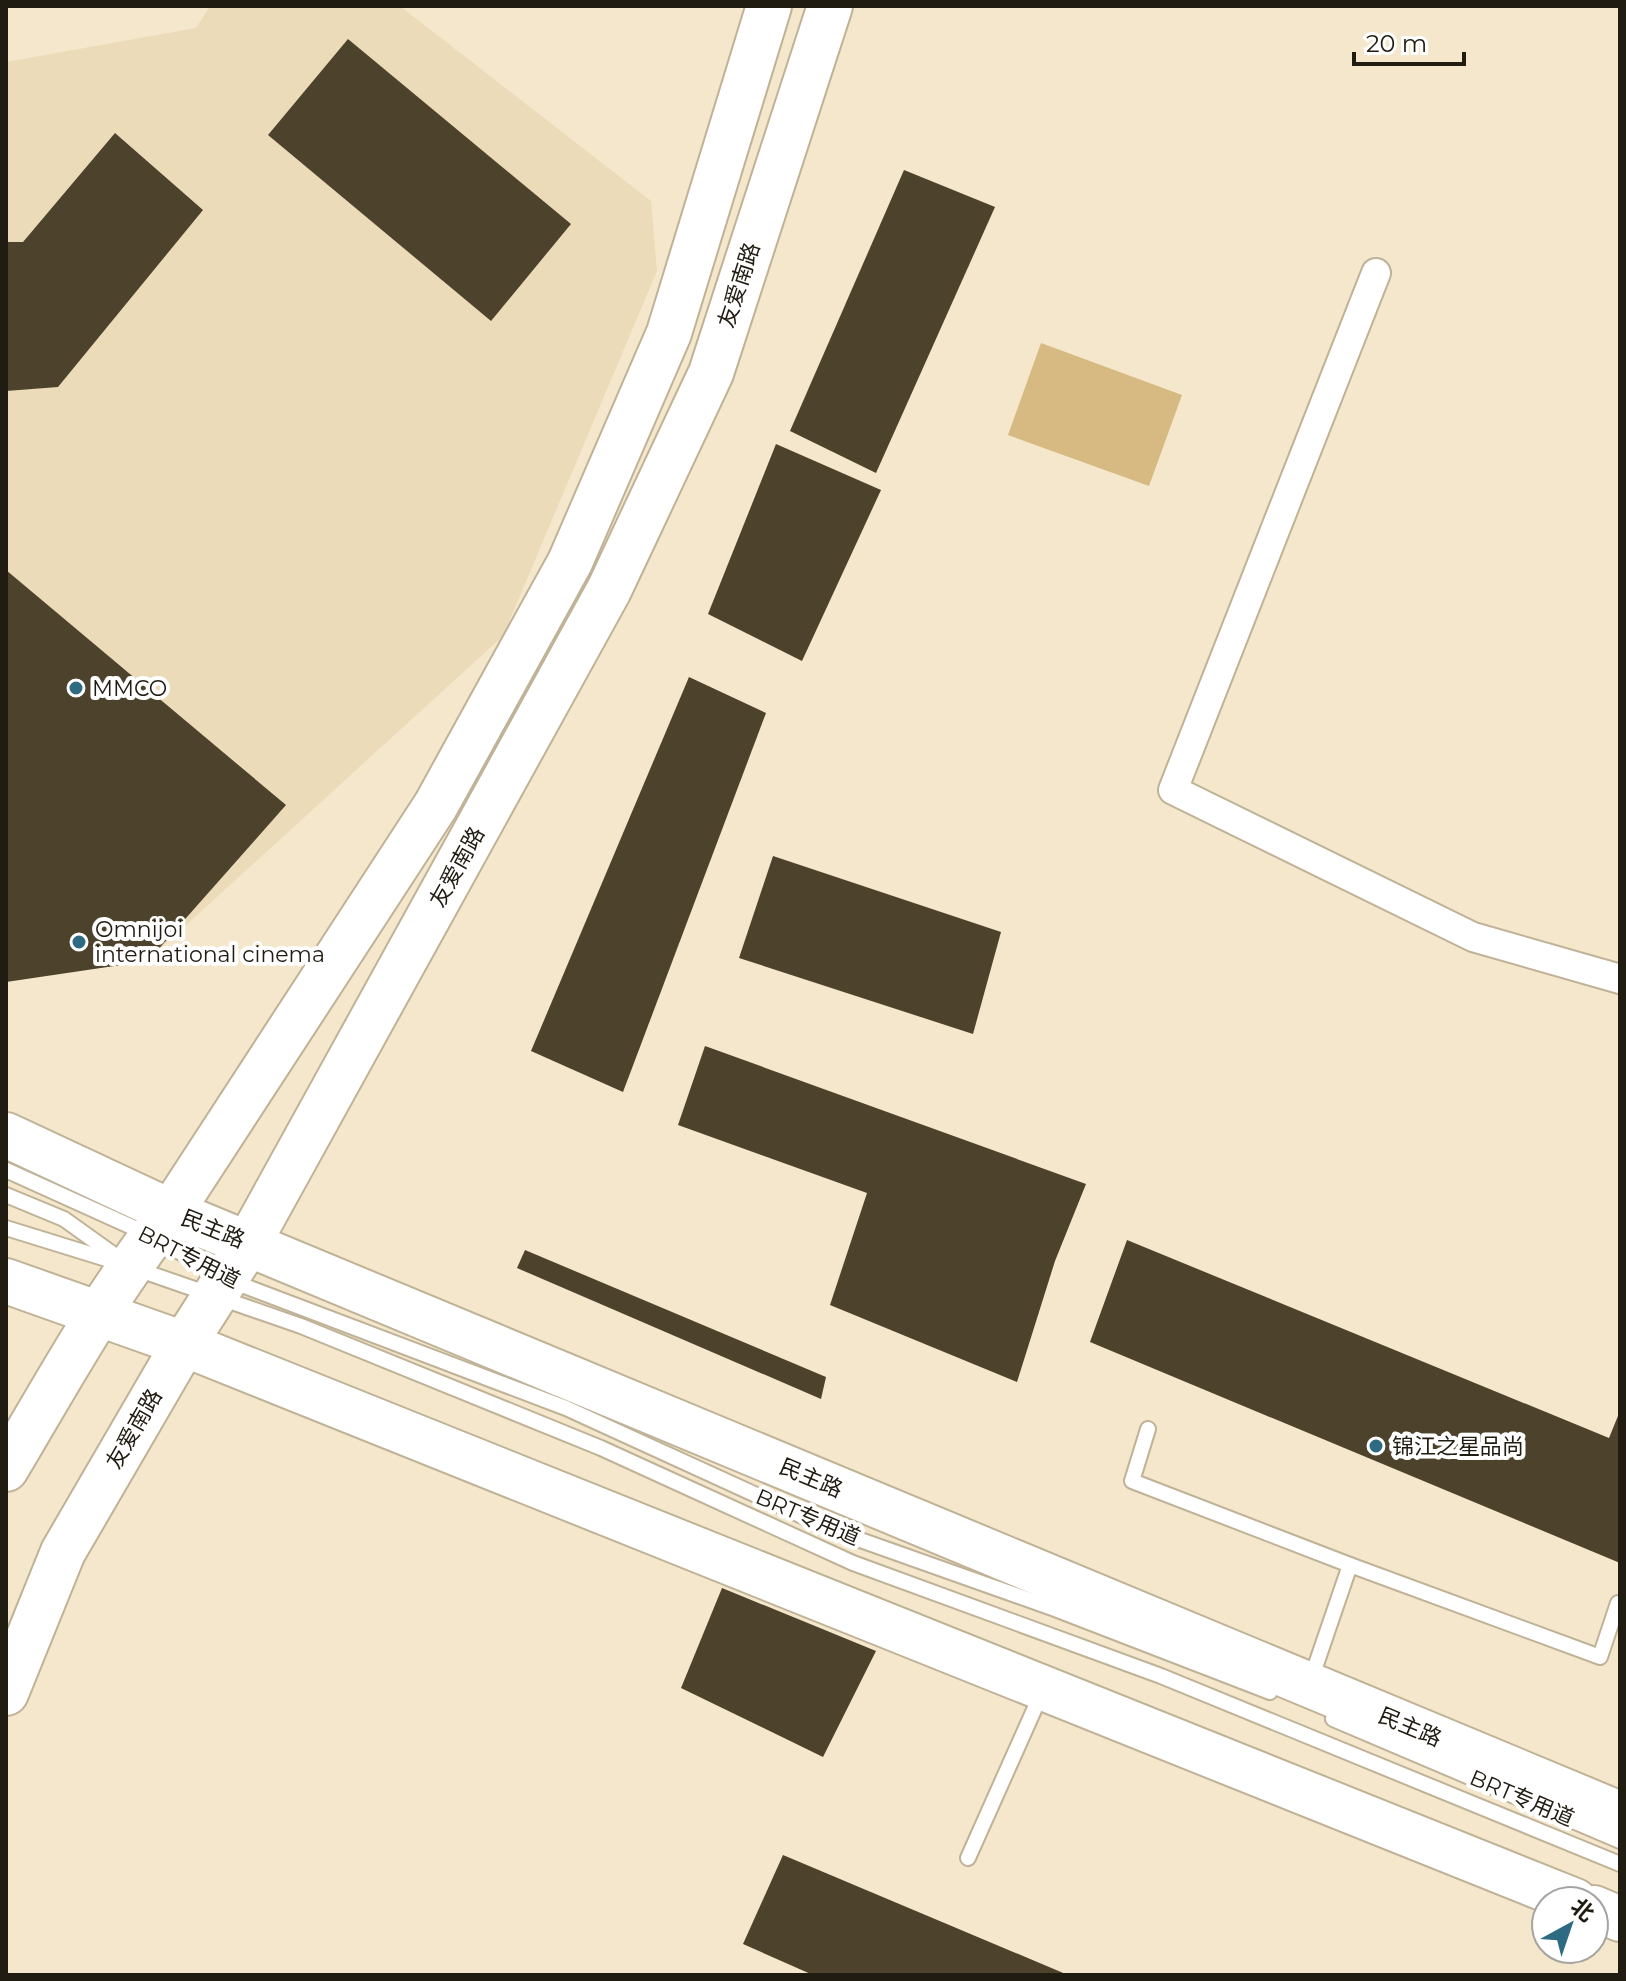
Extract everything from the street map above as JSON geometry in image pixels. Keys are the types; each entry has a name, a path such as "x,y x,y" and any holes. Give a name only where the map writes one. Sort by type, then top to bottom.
{"main road":[{"path":"6,1469 99,1315 436,805 570,562 669,333 769,6"},
{"name":"友爱南路","path":"6,1693 63,1552 229,1273 609,590 711,373 830,6"},
{"name":"民主路","path":"6,1135 151,1238 229,1273 1305,1699 1620,1814"},
{"path":"6,1281 184,1344 1535,1885"}],"street":[{"path":"1376,273 1173,790 1473,937 1620,979"}],"lane":[{"name":"BRT专用道","path":"6,1170 229,1273 301,1326 601,1448 853,1563 1161,1676 1620,1864"},
{"name":"BRT专用道","path":"6,1195 64,1219 151,1238"},
{"name":"BRT专用道","path":"6,1228 151,1238"},
{"path":"1148,1429 1132,1481 1350,1565 1600,1657 1618,1603"},
{"path":"1305,1699 1350,1565"},
{"path":"968,1858 1044,1688"},
{"name":"BRT专用道","path":"1305,1699 1620,1841"}],"shaded area":[{"path":"210,6 401,7 651,201 657,271 503,636 150,958 6,981 6,62 196,28"},
{"path":"1041,343 1182,395 1149,486 1008,435"}],"building":[{"path":"348,39 571,224 491,321 268,135"},
{"path":"115,133 203,210 58,387 6,391 6,242 23,242"},
{"path":"904,170 995,207 876,473 790,431"},
{"path":"776,444 881,490 802,661 708,614"},
{"name":"MMCO","path":"6,570 286,805 148,961 6,982"},
{"path":"689,677 766,713 623,1092 531,1051"},
{"path":"773,856 1001,932 973,1034 739,958"},
{"path":"705,1046 1086,1184 1055,1261 1017,1382 830,1305 867,1193 678,1125"},
{"path":"1127,1240 1609,1438 1620,1411 1620,1563 1090,1342"},
{"path":"525,1250 826,1377 821,1399 517,1268"},
{"path":"722,1588 876,1651 823,1757 681,1688"},
{"path":"783,1855 1068,1975 813,1975 743,1944"}],"place":[{"name":"MMCO","path":"76,688"},
{"name":"Omnijoi international cinema","path":"79,942"},
{"name":"锦江之星品尚","path":"1376,1446"}]}
